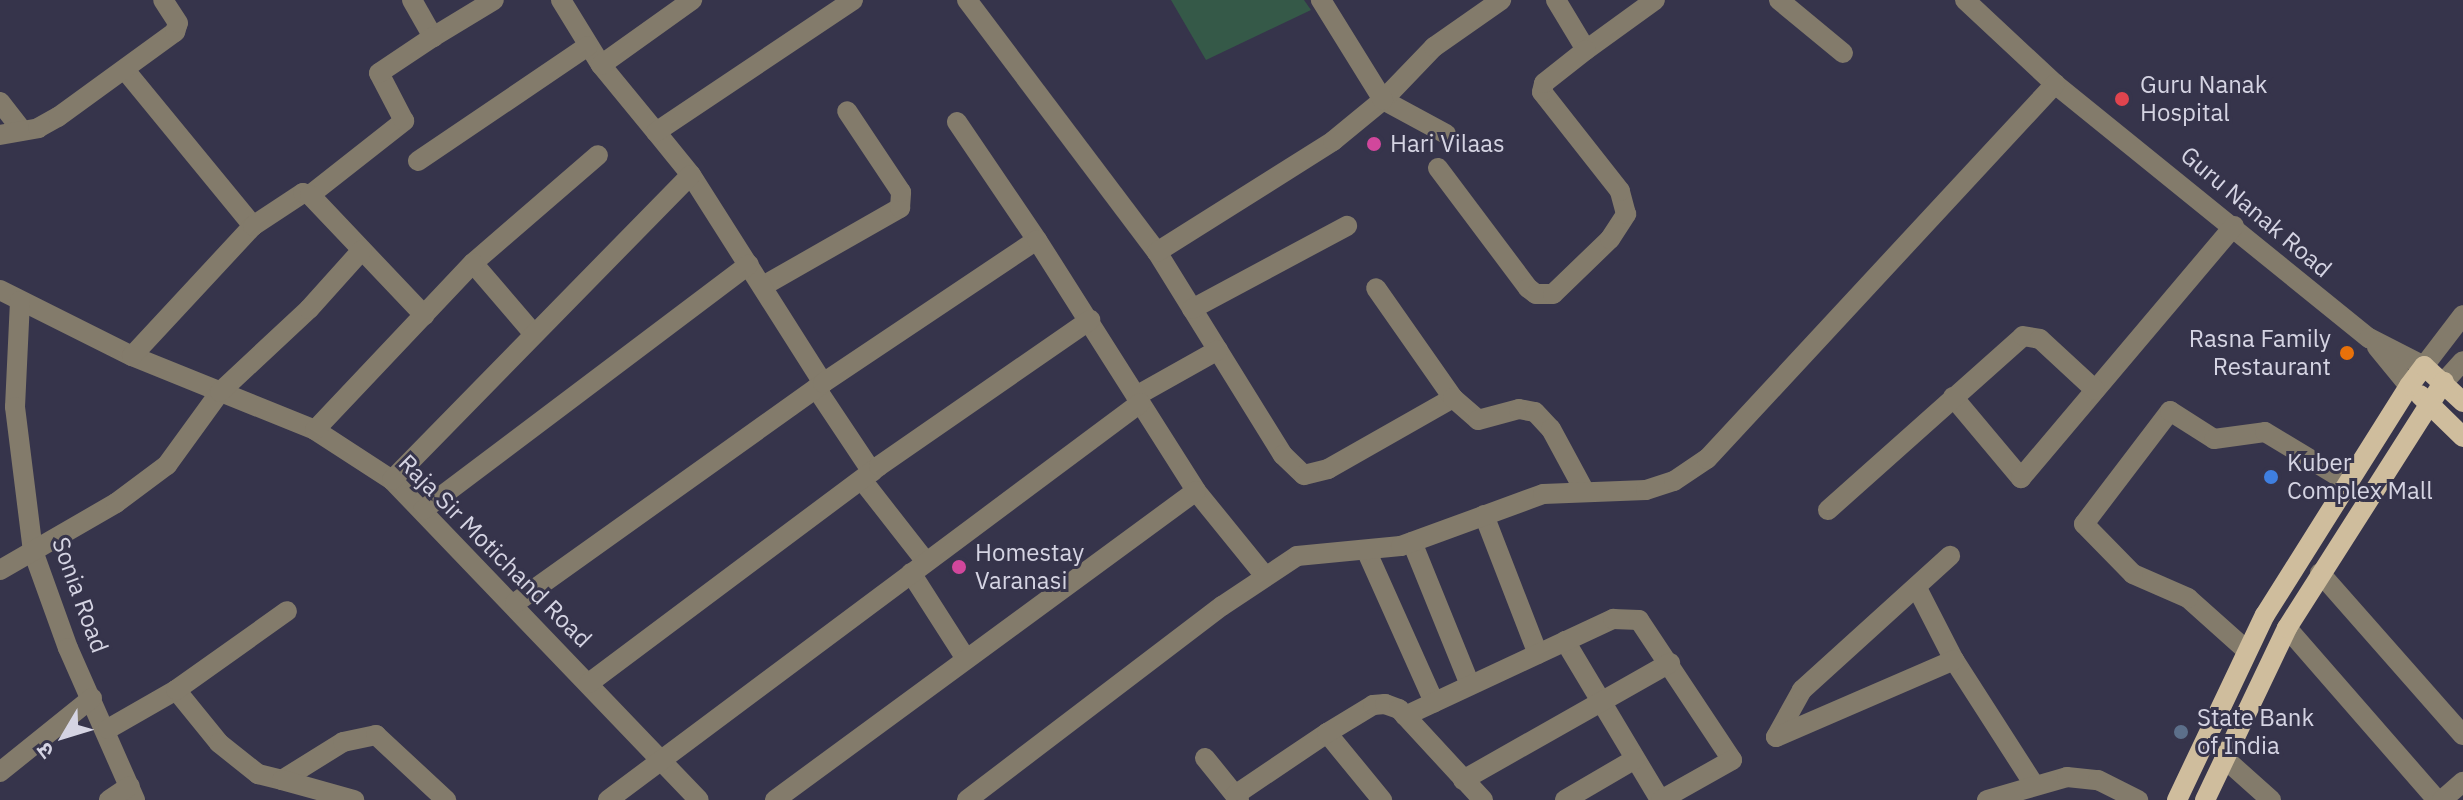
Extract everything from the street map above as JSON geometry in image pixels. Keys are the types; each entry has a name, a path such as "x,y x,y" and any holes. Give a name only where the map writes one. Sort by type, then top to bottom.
{"main road":[{"name":"Guru Nanak Road","path":"2424,366 2463,402"},
{"path":"2177,800 2245,649 2424,366"},
{"path":"2205,800 2287,628 2444,382"},
{"name":"Guru Nanak Road","path":"2409,386 2463,437"}],"street":[{"path":"0,135 58,117 175,32 178,23 163,0"},
{"path":"412,0 433,37"},
{"path":"132,356 253,226 294,196 310,195 404,121 379,73 494,0"},
{"path":"561,0 601,65 691,175 763,286 966,659"},
{"path":"601,65 692,0"},
{"path":"656,132 853,0"},
{"path":"967,0 1157,252 1283,455 1304,475 1328,469 1453,398"},
{"path":"1321,0 1383,100 1446,134"},
{"path":"1157,252 1333,141 1383,100 1434,47 1499,0"},
{"path":"1556,0 1586,50"},
{"path":"1438,168 1528,288 1536,294 1553,294 1610,239 1626,214 1620,191 1542,92 1544,83 1655,0"},
{"path":"1779,0 1843,53"},
{"name":"Guru Nanak Road","path":"1965,0 2055,84 2369,338 2409,386"},
{"path":"418,161 588,46"},
{"path":"125,70 253,226"},
{"path":"967,800 1265,576 1297,556 1412,542 1543,494 1584,490 1646,490 1674,481 1707,459 2055,84"},
{"path":"0,102 22,130"},
{"path":"763,286 900,208 901,192 847,111"},
{"path":"957,122 1090,320 1196,491 1265,576"},
{"path":"315,430 473,263 598,155"},
{"path":"392,480 691,175"},
{"path":"310,195 424,315"},
{"path":"1192,309 1347,226"},
{"path":"1953,397 2021,478 2234,226"},
{"path":"515,603 819,386 1037,240"},
{"path":"0,570 116,503 167,465 220,392 309,309 362,250"},
{"path":"473,263 533,333"},
{"path":"423,510 749,264"},
{"path":"1376,288 1453,398 1478,420 1519,409 1535,412 1551,429 1584,490"},
{"name":"Raja Sir Motichand Road","path":"0,290 132,356 315,430 392,480 515,603 699,800"},
{"name":"Sonia Road","path":"20,301 8,380 15,407 33,551 132,793"},
{"path":"2424,366 2463,315"},
{"path":"589,683 867,476 1090,320"},
{"path":"1828,510 2016,340 2030,335 2095,390"},
{"name":"Guru Nanak Road","path":"2369,338 2424,366"},
{"path":"608,800 1138,400 1218,350"},
{"path":"2444,382 2463,361"},
{"path":"2245,649 2188,598 2133,574 2084,524 2170,411 2214,439 2265,432 2348,482"},
{"path":"775,800 1196,491"},
{"path":"1484,515 1538,654"},
{"path":"1412,542 1470,685"},
{"path":"1366,550 1434,702"},
{"path":"1950,556 1918,590 1802,690 1776,737 1954,660"},
{"path":"2320,573 2463,735"},
{"path":"1918,590 1954,660 2033,783"},
{"path":"108,729 176,690 287,611"},
{"path":"1405,716 1470,685 1538,654 1565,641 1613,619 1630,618 1645,626 1732,760 1660,800 1565,641"},
{"path":"2287,628 2439,800 2463,782"},
{"path":"1463,780 1670,663"},
{"path":"176,690 239,763 282,780 354,800"},
{"path":"0,772 92,698"},
{"path":"1205,758 1237,797 1327,733 1373,705 1385,704 1405,716 1483,800"},
{"path":"1327,733 1382,800"},
{"path":"282,780 343,742 376,735 446,800"},
{"path":"2224,758 2271,800"},
{"path":"1565,800 1635,759"},
{"path":"1987,800 2033,783 2067,777 2098,780 2138,800"},
{"path":"109,800 132,793"}],"green space":[{"path":"1171,0 1304,0 1311,10 1206,60"}],"place":[{"name":"Guru Nanak Hospital","path":"2122,99"},
{"name":"Hari Vilaas","path":"1374,144"},
{"name":"Rasna Family Restaurant","path":"2347,353"},
{"name":"Kuber Complex Mall","path":"2271,477"},
{"name":"Homestay Varanasi","path":"959,567"},
{"name":"State Bank of India","path":"2181,732"}]}
